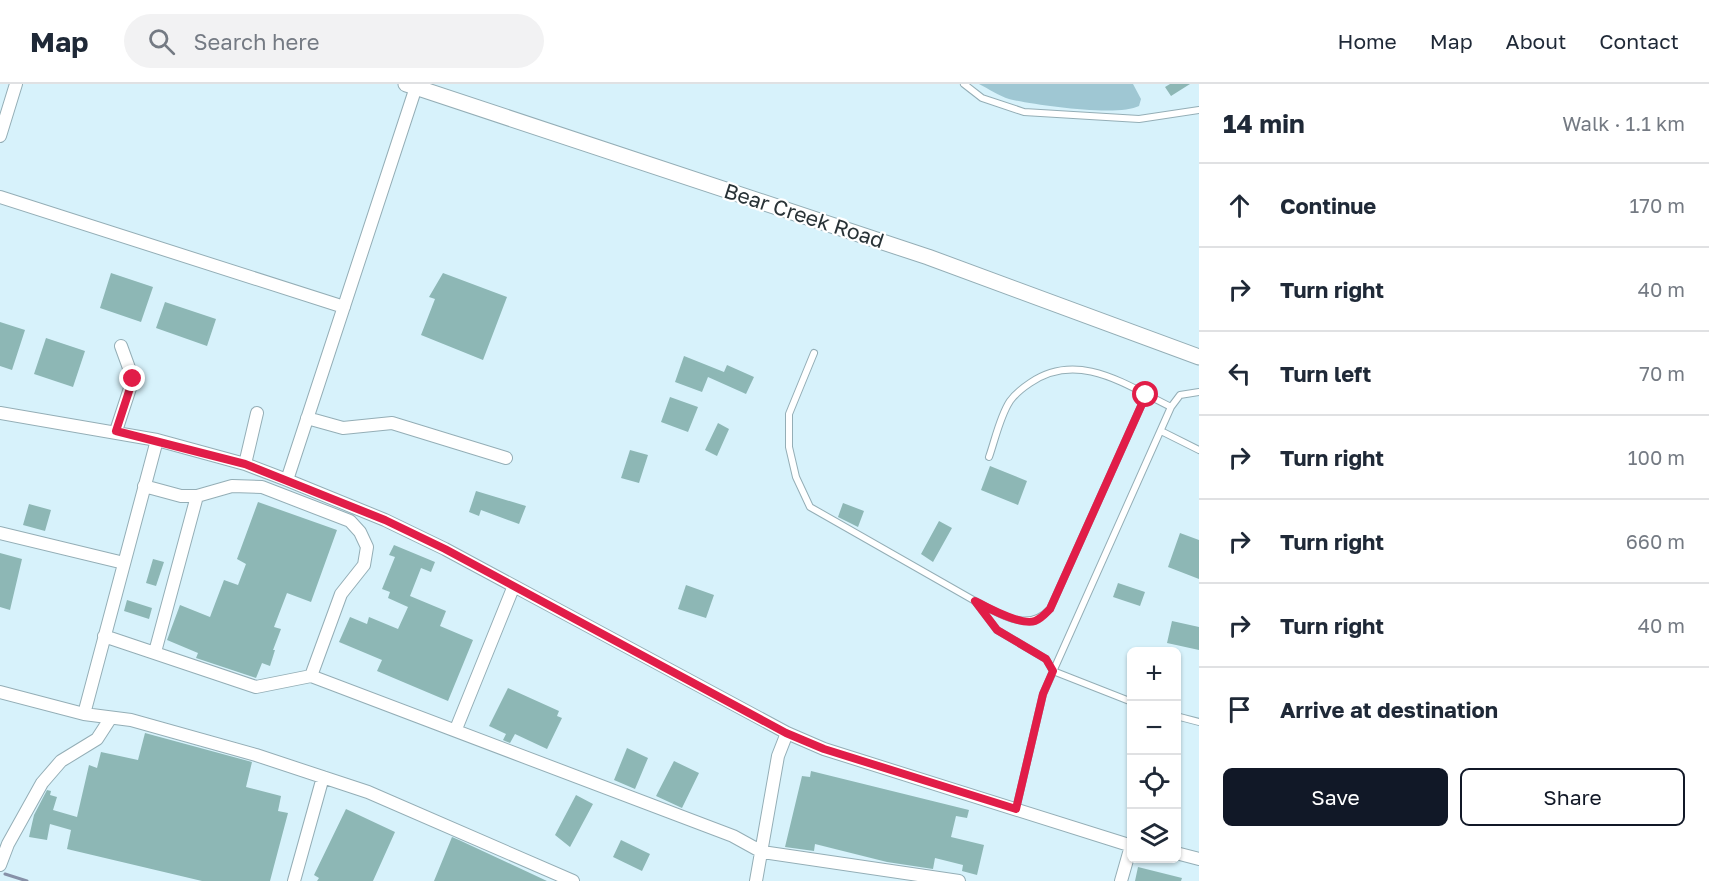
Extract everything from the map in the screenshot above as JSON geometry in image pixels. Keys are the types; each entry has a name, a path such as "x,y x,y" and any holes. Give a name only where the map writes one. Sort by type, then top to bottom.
{"street":[{"path":"0,136 16,84"},
{"path":"287,480 344,307 411,86"},
{"name":"Bear Creek Road","path":"411,86 928,257 1199,357"},
{"path":"0,197 344,307"},
{"path":"116,431 133,379 122,346"},
{"path":"0,413 116,431 157,440 245,464 287,480 385,520 445,549 513,588 786,733 824,749 1127,845"},
{"path":"245,464 257,413"},
{"path":"307,418 343,428 392,423 506,458"},
{"path":"84,714 157,440"},
{"path":"144,486 181,496 197,496 232,486 262,487 350,521 360,532 367,548 364,565 341,594 311,676"},
{"path":"155,652 197,496"},
{"path":"0,533 124,563"},
{"path":"456,729 513,588"},
{"path":"104,636 256,687 311,676 734,836 762,852 959,881"},
{"path":"0,692 84,714 131,720 256,755 323,777 368,792 573,881"},
{"path":"0,865 8,844 42,783 61,761 97,739 110,719"},
{"path":"756,881 778,756 786,733"},
{"path":"294,881 323,777"},
{"path":"1181,854 1199,859"},
{"path":"1121,881 1127,860"}],"lane":[{"path":"964,84 982,98 1024,112 1139,119 1199,110"},
{"path":"814,353 789,414 789,447 796,477 810,507 995,612 1028,622 1036,621 1050,609 1146,395"},
{"path":"989,458 1010,402 1045,373 1069,368 1082,369 1108,377 1171,407"},
{"path":"1016,809 1043,694 1114,530 1171,407 1179,395 1199,392"},
{"path":"1161,430 1199,450"},
{"path":"975,601 997,630 1046,659 1053,671 1128,701"},
{"path":"1181,717 1199,722"}],"shaded area":[{"path":"979,84 1133,84 1141,99 1139,106 1128,109 1076,109 1009,99"}],"building":[{"path":"1170,84 1190,84 1171,96 1165,87"},
{"path":"111,273 153,287 141,322 100,308"},
{"path":"443,273 507,297 483,360 421,335 435,299 429,297"},
{"path":"165,302 216,319 207,346 156,328"},
{"path":"0,322 25,330 12,370 0,366"},
{"path":"46,338 85,351 73,387 34,374"},
{"path":"684,356 724,372 727,365 754,377 746,394 708,377 702,392 675,382"},
{"path":"670,397 698,407 688,432 661,422"},
{"path":"718,423 729,429 717,456 705,450"},
{"path":"630,450 648,455 639,483 621,478"},
{"path":"990,466 1027,481 1018,505 981,490"},
{"path":"476,491 526,506 519,524 481,510 479,516 469,512"},
{"path":"258,502 337,530 311,602 287,593 274,627 281,629 270,666 262,663 256,678 196,658 198,653 167,640 180,605 210,617 224,580 238,585 246,564 237,559"},
{"path":"843,503 864,511 858,527 838,517"},
{"path":"29,504 51,510 45,531 23,525"},
{"path":"939,521 952,528 933,562 921,554"},
{"path":"1180,533 1199,540 1199,579 1168,567"},
{"path":"394,545 435,562 431,572 421,568 410,596 446,611 440,626 473,640 448,701 377,671 382,660 339,642 350,617 367,624 369,617 398,629 408,607 388,598 390,592 382,589 395,557 389,555"},
{"path":"0,553 22,559 10,610 0,607"},
{"path":"153,559 164,562 156,586 146,583"},
{"path":"1118,583 1145,592 1140,606 1113,597"},
{"path":"686,585 714,595 706,618 678,609"},
{"path":"127,600 152,608 149,619 124,611"},
{"path":"1172,621 1199,627 1199,650 1167,643"},
{"path":"508,688 559,711 557,716 562,718 547,749 515,734 510,743 503,740 506,734 489,726"},
{"path":"145,733 252,762 246,787 281,796 278,811 288,813 270,881 202,881 67,849 71,830 50,824 47,840 29,837 34,815 47,790 51,791 50,795 57,797 53,810 77,817 89,765 97,768 101,752 138,760"},
{"path":"627,748 648,758 635,789 614,780"},
{"path":"674,761 699,773 682,808 656,796"},
{"path":"811,771 969,810 967,818 956,816 951,837 984,845 977,875 962,871 963,865 935,858 933,869 887,862 815,844 814,851 785,847 802,776 810,777"},
{"path":"576,795 593,804 570,847 555,835"},
{"path":"346,809 395,832 373,881 317,881 319,878 314,875"},
{"path":"452,837 459,840 547,881 434,881"},
{"path":"621,840 650,854 642,871 613,857"},
{"path":"1138,867 1182,878 1181,881 1135,881"}],"waterway":[{"path":"5,874 27,881"}],"route":[{"path":"133,379 116,431 245,464 385,520 445,549 513,588 786,733 824,749 1016,809 1043,694 1053,671 1046,659 997,630 975,601 995,612 1028,622 1036,621 1050,609 1146,395"}]}
